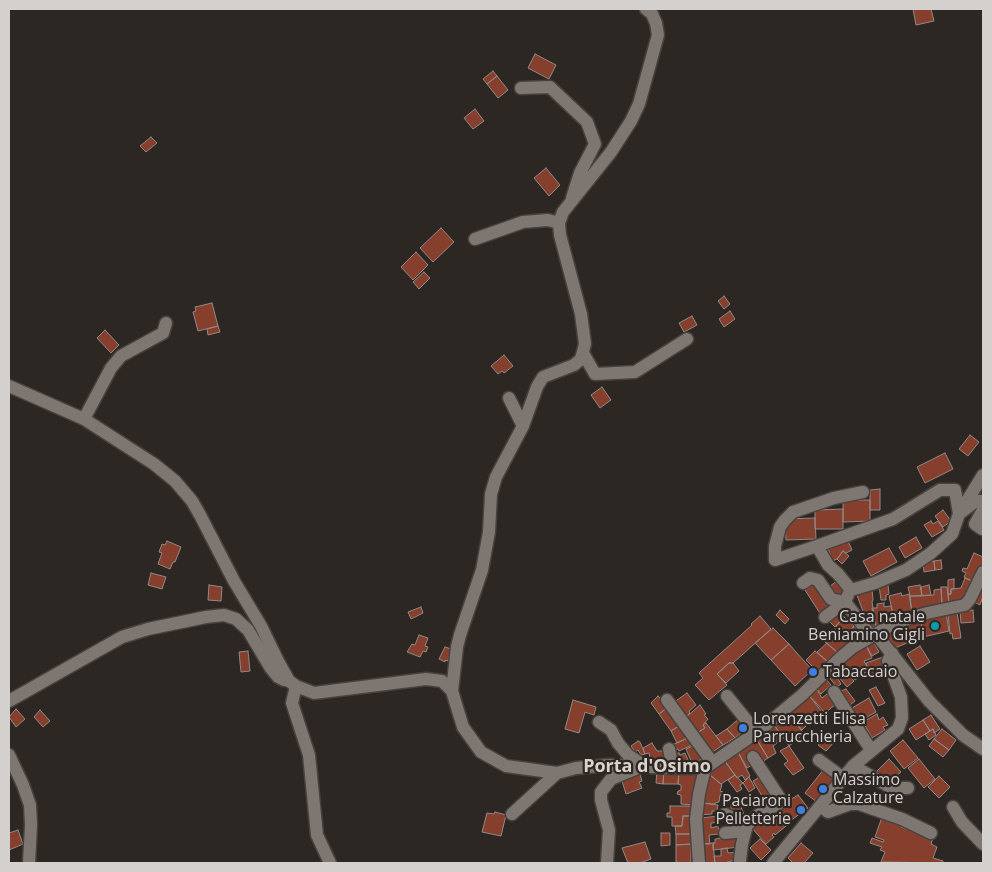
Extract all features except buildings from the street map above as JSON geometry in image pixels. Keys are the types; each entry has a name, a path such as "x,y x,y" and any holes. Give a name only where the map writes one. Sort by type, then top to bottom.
{"street":[{"path":"646,9 652,14 658,34 639,104 631,121 611,152 563,212 560,223 560,235 581,314 585,344 581,359 574,365 543,377 537,387 523,426 496,477 491,494 489,532 484,560 458,641 452,690 463,727 481,752 506,766 557,773 576,768 609,765 673,768 708,765 748,748 756,732 802,696 840,658 874,635 895,623 927,613 965,605 970,599 983,572"},
{"path":"521,88 550,87 587,122 595,144 580,173 570,205"},
{"path":"475,238 523,222 548,220 560,223"},
{"path":"84,419 112,368 122,356 163,333 166,323"},
{"path":"583,353 595,374 635,372 687,339"},
{"path":"9,386 84,419 154,464 175,482 192,501 234,581 293,684 292,703 309,755 317,835 330,863"},
{"path":"509,398 523,426"},
{"path":"850,590 875,583 906,570 931,554 952,534 960,514 983,475"},
{"path":"863,492 834,498 793,512 780,527 775,546 776,560 893,519 940,490 955,490 960,514"},
{"path":"960,514 976,501 983,501"},
{"path":"982,529 974,524 983,510"},
{"path":"817,546 828,565 838,574 850,590"},
{"path":"803,583 810,578 818,580 831,599 845,602 892,653 940,713 963,735 983,749"},
{"path":"825,617 845,602 850,590"},
{"path":"9,701 122,637 148,629 224,615 236,619 248,630 278,677 314,692 426,679 442,682 452,690"},
{"path":"773,863 853,766 898,729 902,718 901,696 888,661 892,653"},
{"path":"834,692 871,750"},
{"path":"727,696 756,732"},
{"path":"667,700 708,765 699,794 696,819 699,863"},
{"path":"599,722 611,730 618,743 628,755 644,766"},
{"path":"740,860 746,828 758,814 778,804 779,801 748,748"},
{"path":"669,749 673,768"},
{"path":"9,755 30,805 29,863"},
{"path":"819,760 842,778"},
{"path":"607,863 609,830 601,800 601,792 611,779 644,766"},
{"path":"853,766 892,788 908,788"},
{"path":"512,814 557,773"},
{"path":"821,806 828,812 850,804 860,804 902,819 931,833"},
{"path":"953,807 962,822 983,844"},
{"path":"724,814 746,828"},
{"path":"725,833 746,828"}],"place":[{"name":"Casa natale Beniamino Gigli","path":"935,626"},
{"name":"Tabaccaio","path":"813,672"},
{"name":"Lorenzetti Elisa Parrucchieria","path":"743,728"},
{"name":"Massimo Calzature","path":"823,789"},
{"name":"Paciaroni Pelletterie","path":"801,810"}],"district":[{"name":"Porta d'Osimo","path":"647,767"}]}
